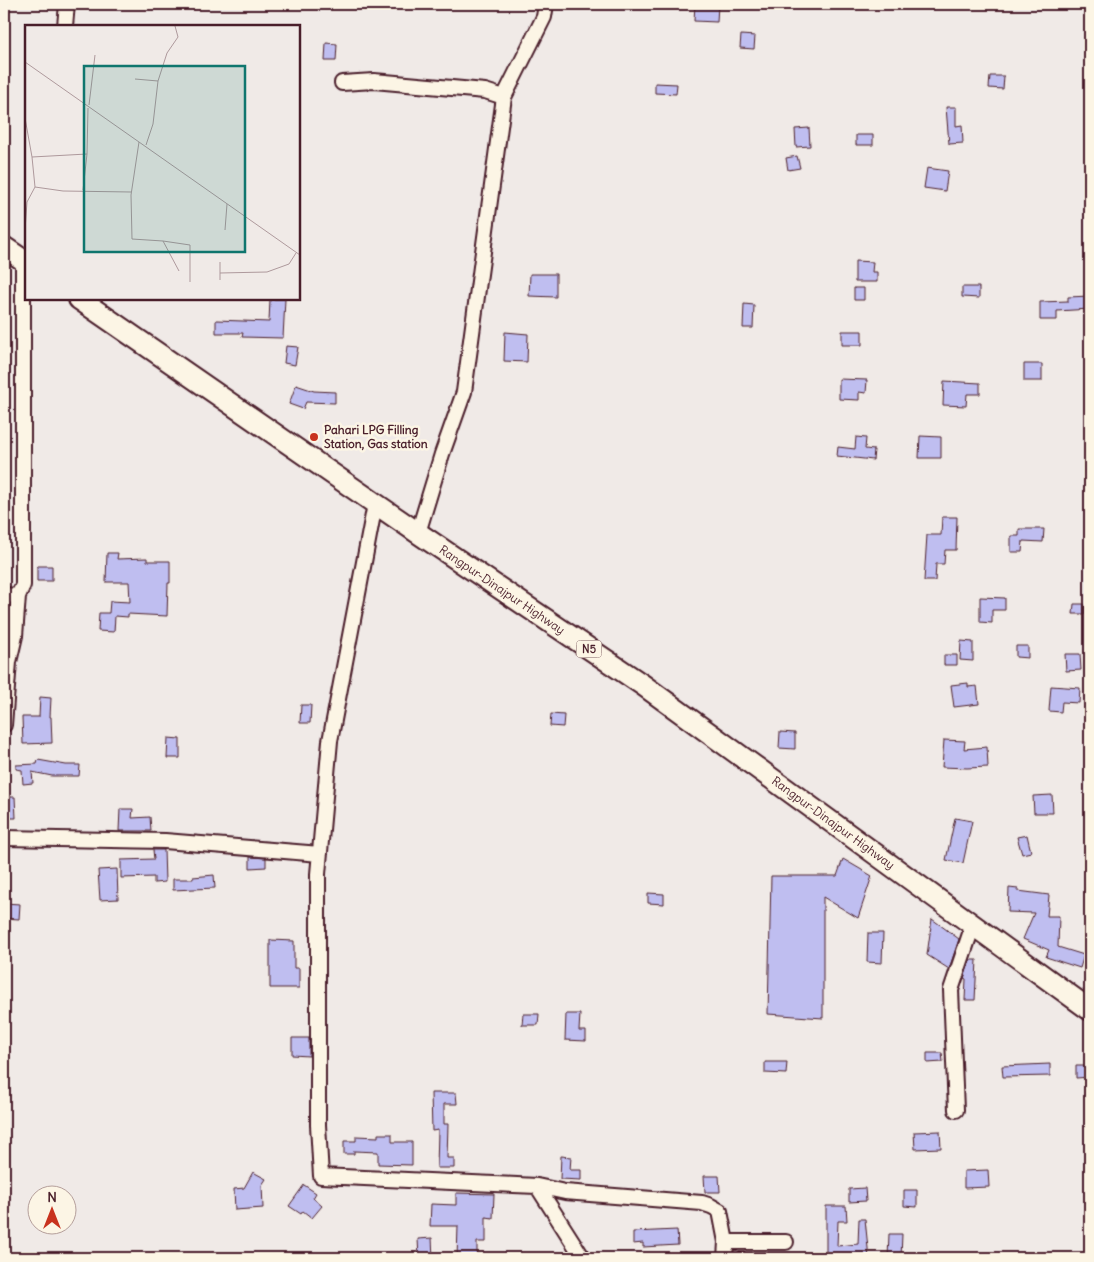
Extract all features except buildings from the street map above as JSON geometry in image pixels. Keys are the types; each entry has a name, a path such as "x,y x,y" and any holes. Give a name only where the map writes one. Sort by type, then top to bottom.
{"highway":[{"path":"4,247 25,261"},
{"name":"Rangpur-Dinajpur Highway","path":"80,300 642,686 1090,1010"}],"street":[{"path":"65,25 67,4"},
{"path":"418,533 442,454 464,392 504,97 544,17 546,4"},
{"path":"342,83 374,81 485,91 504,97"},
{"path":"4,725 9,662 15,636 18,596 23,585 25,261"},
{"path":"375,504 330,741 318,874 318,1125 322,1176 537,1186 565,1192 702,1203 720,1211 726,1242 725,1258"},
{"path":"4,596 18,596"},
{"path":"4,838 165,841 320,854"},
{"path":"956,1110 951,990 973,925"},
{"path":"537,1186 583,1258"},
{"path":"726,1242 786,1242"}],"place":[{"name":"Pahari LPG Filling Station, Gas station","path":"314,437"}]}
